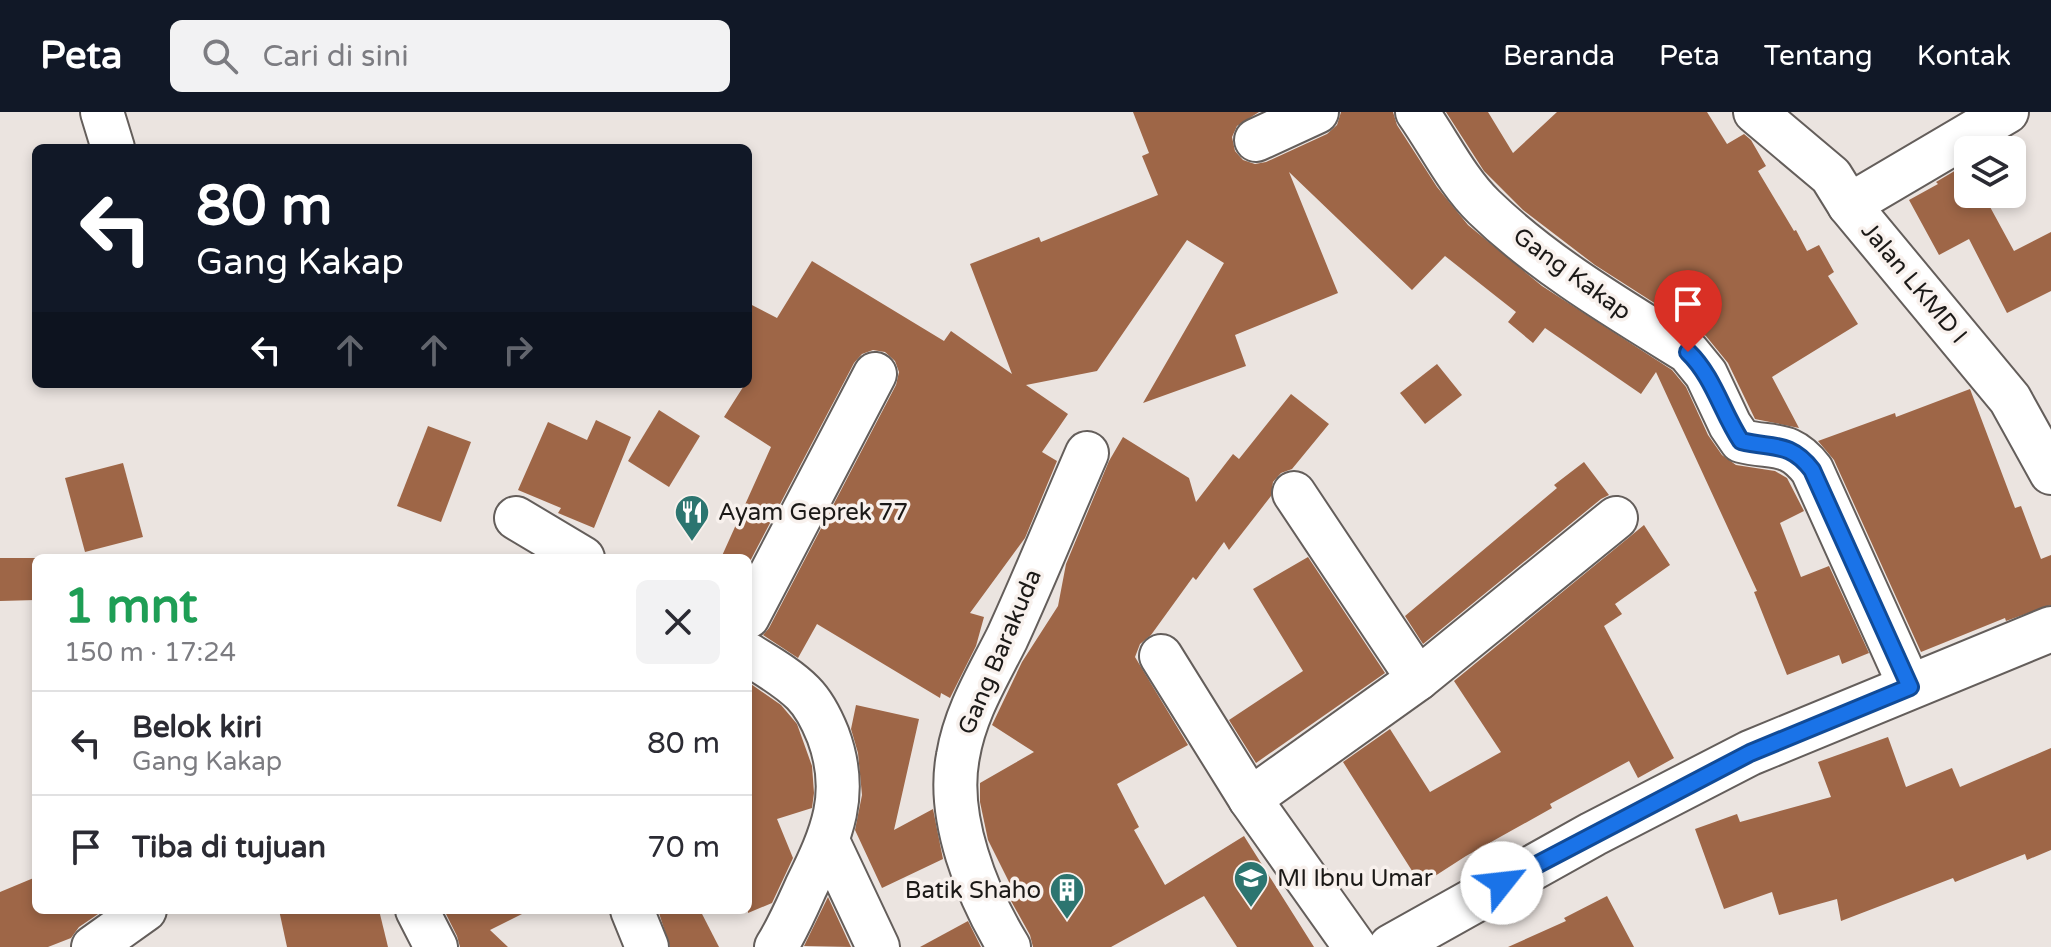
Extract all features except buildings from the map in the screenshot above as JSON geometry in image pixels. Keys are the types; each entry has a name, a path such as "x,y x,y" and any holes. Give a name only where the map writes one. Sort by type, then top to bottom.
{"street":[{"path":"102,112 112,144"},
{"path":"1256,140 1317,112"},
{"name":"Gang Kakap","path":"1417,112 1482,205 1561,270 1699,362 1741,441 1759,446 1781,446 1801,455 1812,470 1910,687"},
{"name":"Jalan LKMD I","path":"1755,112 1831,176 1849,205 2010,399 2051,473"},
{"path":"1849,205 2007,112"},
{"path":"752,609 875,374"},
{"name":"Gang Barakuda","path":"1009,947 982,897 963,837 956,782 957,758 975,702 1006,639 1087,453"},
{"path":"1294,493 1418,679"},
{"path":"516,518 576,554"},
{"path":"1250,799 1418,679 1616,518"},
{"path":"1391,947 1593,834 1750,753 2051,629"},
{"path":"752,656 806,695 823,721 835,759 838,782 838,805 828,841 776,947"},
{"path":"1161,656 1250,799 1355,947"},
{"path":"828,841 878,947"},
{"path":"93,947 139,914"},
{"path":"419,914 436,947"},
{"path":"634,914 647,947"}],"place":[{"name":"Ayam Geprek 77","path":"692,543"},
{"name":"MI Ibnu Umar","path":"1251,909"},
{"name":"Batik Shaho","path":"1067,921"}],"route":[{"path":"1502,883 1750,753 1910,687 1812,470 1801,455 1781,446 1759,446 1741,441 1699,362 1688,352"}]}
